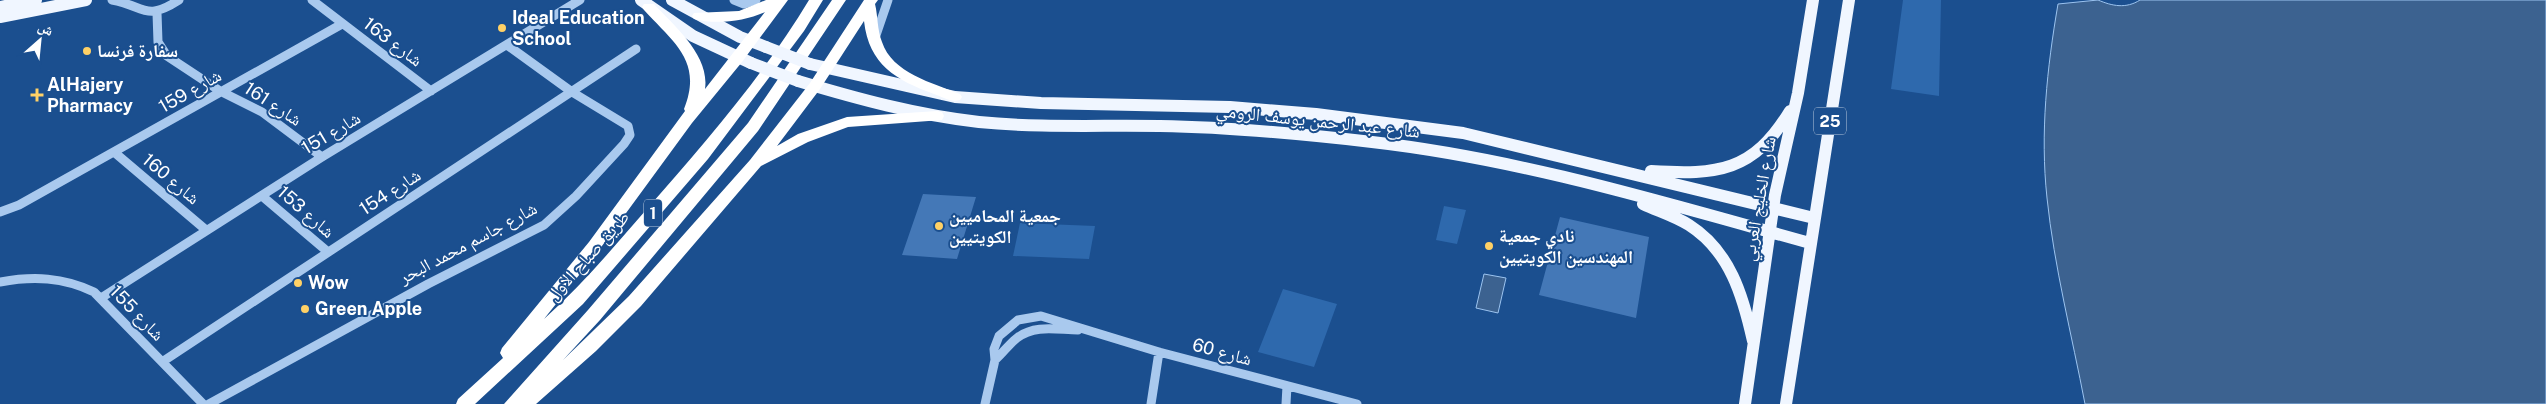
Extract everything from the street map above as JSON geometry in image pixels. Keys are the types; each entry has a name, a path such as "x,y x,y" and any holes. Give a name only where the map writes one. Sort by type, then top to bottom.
{"highway":[{"path":"699,16 738,17 758,11 776,0"},
{"path":"476,393 594,246 687,120 744,61 751,41 781,0"},
{"name":"طريق صباح الاول","path":"464,404 577,299 704,155 799,28 816,0"},
{"name":"1","path":"512,404 594,315 753,127 839,0"},
{"path":"870,2 874,40 878,50 890,64 904,75 955,97"},
{"path":"524,404 590,346 635,300 755,164 827,69 870,2"},
{"path":"645,4 686,49 697,70 698,92 687,120"},
{"path":"755,164 802,138 847,122 937,116"}],"main road":[{"path":"0,1 4,0"},
{"path":"0,7 36,0"},
{"path":"0,18 86,0"},
{"path":"672,0 699,16 751,41 827,69"},
{"name":"شارع الخليج العربي","path":"1745,404 1755,350 1773,208 1798,93 1813,0"},
{"name":"25","path":"1786,404 1849,0"},
{"path":"645,4 693,35 744,61 814,86"},
{"name":"شارع عبد الرحمن يوسف الرومي","path":"827,69 955,97 1050,104 1230,107 1316,114 1463,133 1587,161 1814,218"},
{"name":"شارع عبد الرحمن يوسف الرومي","path":"814,86 937,116 980,122 1074,128 1224,128 1375,143 1469,155 1606,188 1810,243"},
{"path":"1606,166 1683,173 1708,172 1736,166 1752,157 1773,139 1798,93"},
{"path":"1580,182 1594,182 1600,177 1598,167 1587,161"},
{"path":"1606,188 1688,225 1717,249 1739,284 1755,350"}],"street":[{"path":"112,0 131,2 144,13 157,13 179,0"},
{"name":"شارع 163","path":"312,0 431,91"},
{"name":"شارع 151","path":"101,298 322,157 580,0"},
{"path":"734,0 744,4 756,0"},
{"path":"874,40 888,0"},
{"name":"شارع 161","path":"157,13 156,32 161,50 167,56 220,92 262,112 322,157"},
{"name":"شارع 159","path":"0,212 18,205 342,24"},
{"path":"507,45 572,92"},
{"name":"شارع 154","path":"162,362 636,49"},
{"name":"شارع جاسم محمد البحر","path":"209,404 335,337 428,284 529,234 558,214 624,144 630,135 628,126 621,120 572,92"},
{"name":"شارع 160","path":"114,152 206,230"},
{"name":"شارع 153","path":"262,196 328,252"},
{"name":"شارع 155","path":"0,282 37,278 61,280 82,286 101,298 203,404"},
{"path":"985,404 995,360 994,349 999,336 1018,320 1041,316 1057,320 1079,330"},
{"path":"995,360 1014,340 1029,331 1047,328 1079,330"},
{"name":"شارع 60","path":"1079,330 1357,404"},
{"path":"1152,404 1159,352"},
{"path":"1286,404 1287,386"}],"shaded area":[{"path":"1903,0 1941,0 1939,96 1891,89"},
{"path":"2098,0 2108,4 2124,6 2140,0 2546,0 2546,404 2085,404 2050,224 2044,149 2048,76 2058,4"},
{"path":"1444,206 1466,210 1457,244 1436,240"},
{"path":"1020,223 1095,226 1089,259 1013,256"},
{"path":"1484,274 1506,278 1498,313 1476,308"},
{"path":"1283,289 1337,304 1314,367 1258,352"}],"building":[{"name":"جمعية المحاميين الكويتيين","path":"923,194 976,197 957,259 902,255"},
{"path":"1560,217 1649,237 1636,318 1539,295"}],"place":[{"name":"Ideal Education School","path":"502,28"},
{"name":"سفارة فرنسا","path":"87,51"},
{"name":"AlHajery Pharmacy","path":"37,95"},
{"name":"جمعية المحاميين الكويتيين","path":"939,226"},
{"name":"نادي جمعية المهندسين الكويتيين","path":"1489,246"},
{"name":"Wow","path":"298,283"},
{"name":"Green Apple","path":"305,309"}]}
